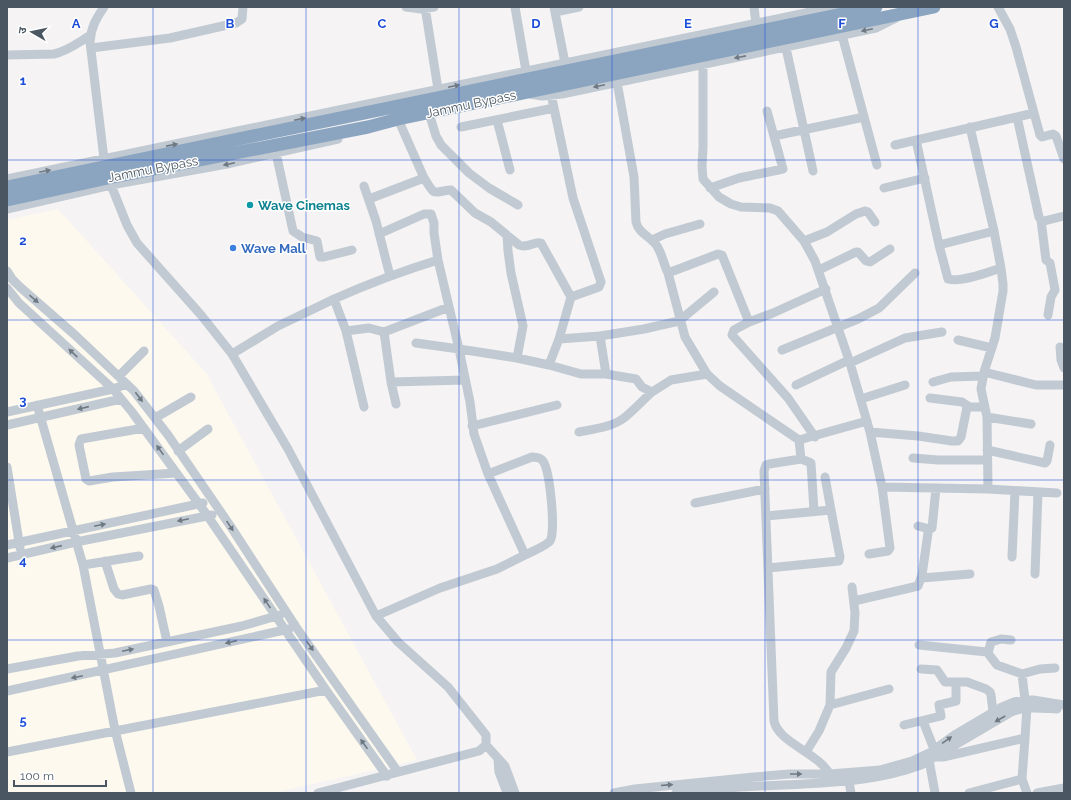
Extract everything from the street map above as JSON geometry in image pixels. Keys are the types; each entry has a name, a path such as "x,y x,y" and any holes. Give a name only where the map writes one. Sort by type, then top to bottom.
{"highway":[{"name":"Jammu Bypass","path":"7,200 107,172 876,7"},
{"name":"Jammu Bypass","path":"7,187 107,172 368,127 398,118 522,94 551,91 934,7"}],"street":[{"path":"104,7 94,21 91,35 91,48 107,172 127,225 137,243 232,354 288,449 376,616 398,642 448,688 486,735 486,745 505,766 515,793"},
{"path":"91,48 170,38 236,22 242,19 243,7"},
{"path":"406,7 412,9 428,8 438,89"},
{"path":"515,7 526,71"},
{"path":"565,63 555,9 578,7"},
{"path":"754,7 756,24"},
{"path":"7,209 107,172 438,89 834,7"},
{"path":"998,7 1010,29 1016,47 1040,135 1042,137 1053,134 1056,136 1064,159"},
{"path":"571,297 600,287 601,282 573,198 551,91 617,82 786,48 876,28 902,14"},
{"path":"7,55 54,54 69,49 91,35"},
{"path":"842,35 877,165"},
{"path":"786,48 813,171"},
{"path":"703,64 703,179 710,188 730,204 741,207 770,208 782,215 804,241 819,270 826,289 861,399 882,487 890,548 888,551 869,554"},
{"path":"617,82 634,177 637,226 642,234 652,240 659,250 668,274 687,342 707,374 720,386 799,440 815,437 867,421"},
{"path":"461,127 554,108"},
{"path":"710,188 739,178 783,169 767,111"},
{"path":"429,112 436,136 441,144 469,173 489,188 518,205"},
{"path":"895,145 1034,113"},
{"path":"774,136 864,117"},
{"path":"1017,117 1039,217 1041,220 1046,260 1050,263 1055,290 1052,295 1048,316"},
{"path":"398,118 424,178 433,192 436,193 451,190 475,213 491,222 507,236 522,246 539,242 541,243 571,297 559,339 549,366"},
{"path":"497,120 510,170"},
{"path":"7,179 227,164 350,136 368,127"},
{"path":"970,127 994,231 1004,284 992,348 983,374 981,389 987,417 988,489"},
{"path":"916,140 948,279 956,280 1001,268"},
{"path":"276,153 293,231 302,237 317,241 320,257 352,250"},
{"path":"369,199 424,178"},
{"path":"884,188 925,178"},
{"path":"364,186 390,276"},
{"path":"804,241 827,232 856,214 865,211 868,212 875,222"},
{"path":"379,234 424,214 432,215 438,260 470,402 472,426 488,474 525,555"},
{"path":"1041,220 1044,221 1064,216"},
{"path":"652,240 665,234 700,224"},
{"path":"939,245 994,231"},
{"path":"507,236 511,273 523,326 517,358"},
{"path":"819,270 856,252 858,252 866,261 870,262 890,248"},
{"path":"668,274 718,254 722,255 749,322"},
{"path":"232,354 278,326 334,299 410,268 438,260"},
{"path":"7,271 12,283 119,376 155,418 222,513 296,627 398,772"},
{"path":"782,350 858,319 879,308 915,273"},
{"path":"7,288 19,303 113,389 144,428 207,515 326,690 387,776"},
{"path":"815,437 788,398 732,335 734,330 749,322 826,289"},
{"path":"559,339 600,336 644,330 680,321 714,292"},
{"path":"334,299 346,332 364,407"},
{"path":"346,332 369,328 384,332 448,307"},
{"path":"384,332 391,382 396,404"},
{"path":"796,385 905,338 942,332"},
{"path":"600,336 606,374"},
{"path":"958,340 992,348"},
{"path":"416,343 517,358 581,374 606,374 636,379 642,386 652,392"},
{"path":"1060,346 1061,360 1064,368"},
{"path":"119,376 144,351"},
{"path":"579,432 617,422 652,392 671,380 707,374"},
{"path":"933,382 951,377 983,374 1036,385 1064,385"},
{"path":"391,382 465,380"},
{"path":"7,412 113,389 127,384"},
{"path":"861,399 905,384"},
{"path":"155,418 191,397"},
{"path":"930,398 962,402 968,406 985,407"},
{"path":"7,425 121,399"},
{"path":"37,405 83,565 115,730 131,793"},
{"path":"472,426 557,405"},
{"path":"870,432 958,441 961,437 966,408 968,406"},
{"path":"987,417 1031,424"},
{"path":"144,428 81,439 79,445 86,479 89,481 128,475 176,473"},
{"path":"178,450 208,430"},
{"path":"799,440 801,459"},
{"path":"987,450 1045,463 1047,461 1050,445"},
{"path":"376,616 440,588 497,569 548,543 552,535 551,498 544,462 538,457 532,457 488,474"},
{"path":"913,458 938,460 988,460"},
{"path":"814,512 811,463 801,459 766,465 764,471 774,721 776,729 780,733 821,762 832,778"},
{"path":"7,467 21,555"},
{"path":"768,568 839,561 840,557 825,476"},
{"path":"882,487 988,489 1057,493"},
{"path":"918,526 930,529 932,528 936,488"},
{"path":"694,503 765,489"},
{"path":"1012,557 1015,490"},
{"path":"1035,574 1038,492"},
{"path":"7,545 213,501"},
{"path":"766,516 831,510"},
{"path":"7,558 76,542 222,513"},
{"path":"854,601 916,587 920,584 928,533"},
{"path":"83,565 140,556"},
{"path":"105,561 114,589 118,594 151,589 154,590 167,642"},
{"path":"922,578 970,574"},
{"path":"806,752 830,705 831,672 846,648 854,631 856,613 852,587"},
{"path":"7,669 34,663 100,653 114,653 242,626 287,613"},
{"path":"7,691 104,671 296,627"},
{"path":"988,653 992,642 1001,639 1012,640"},
{"path":"919,645 986,651 998,665 1022,674 1040,669 1055,668"},
{"path":"921,669 937,670 945,682 970,683 988,690 991,696 993,712"},
{"path":"1022,674 1026,704 1022,779 1027,793"},
{"path":"904,726 941,716 940,704 956,701 956,682"},
{"path":"830,705 889,689"},
{"path":"7,752 326,690"},
{"path":"676,793 688,789 771,776 832,778 849,782 868,779 909,769 931,755 1034,700 1064,705"},
{"path":"614,793 636,789 773,786 880,770 931,755 956,734 993,712 1014,702 1064,709"},
{"path":"923,721 931,755 935,793"},
{"path":"931,755 943,757 1025,738"},
{"path":"318,793 479,751 486,745"},
{"path":"498,760 499,772 507,793"},
{"path":"771,776 773,786"},
{"path":"969,793 1022,779"},
{"path":"849,782 851,793"},
{"path":"1037,793 1064,788"}],"shaded area":[{"path":"58,209 206,373 417,760 274,793 7,793 7,220"}],"place":[{"name":"Wave Cinemas","path":"250,205"},
{"name":"Wave Mall","path":"233,248"}]}
